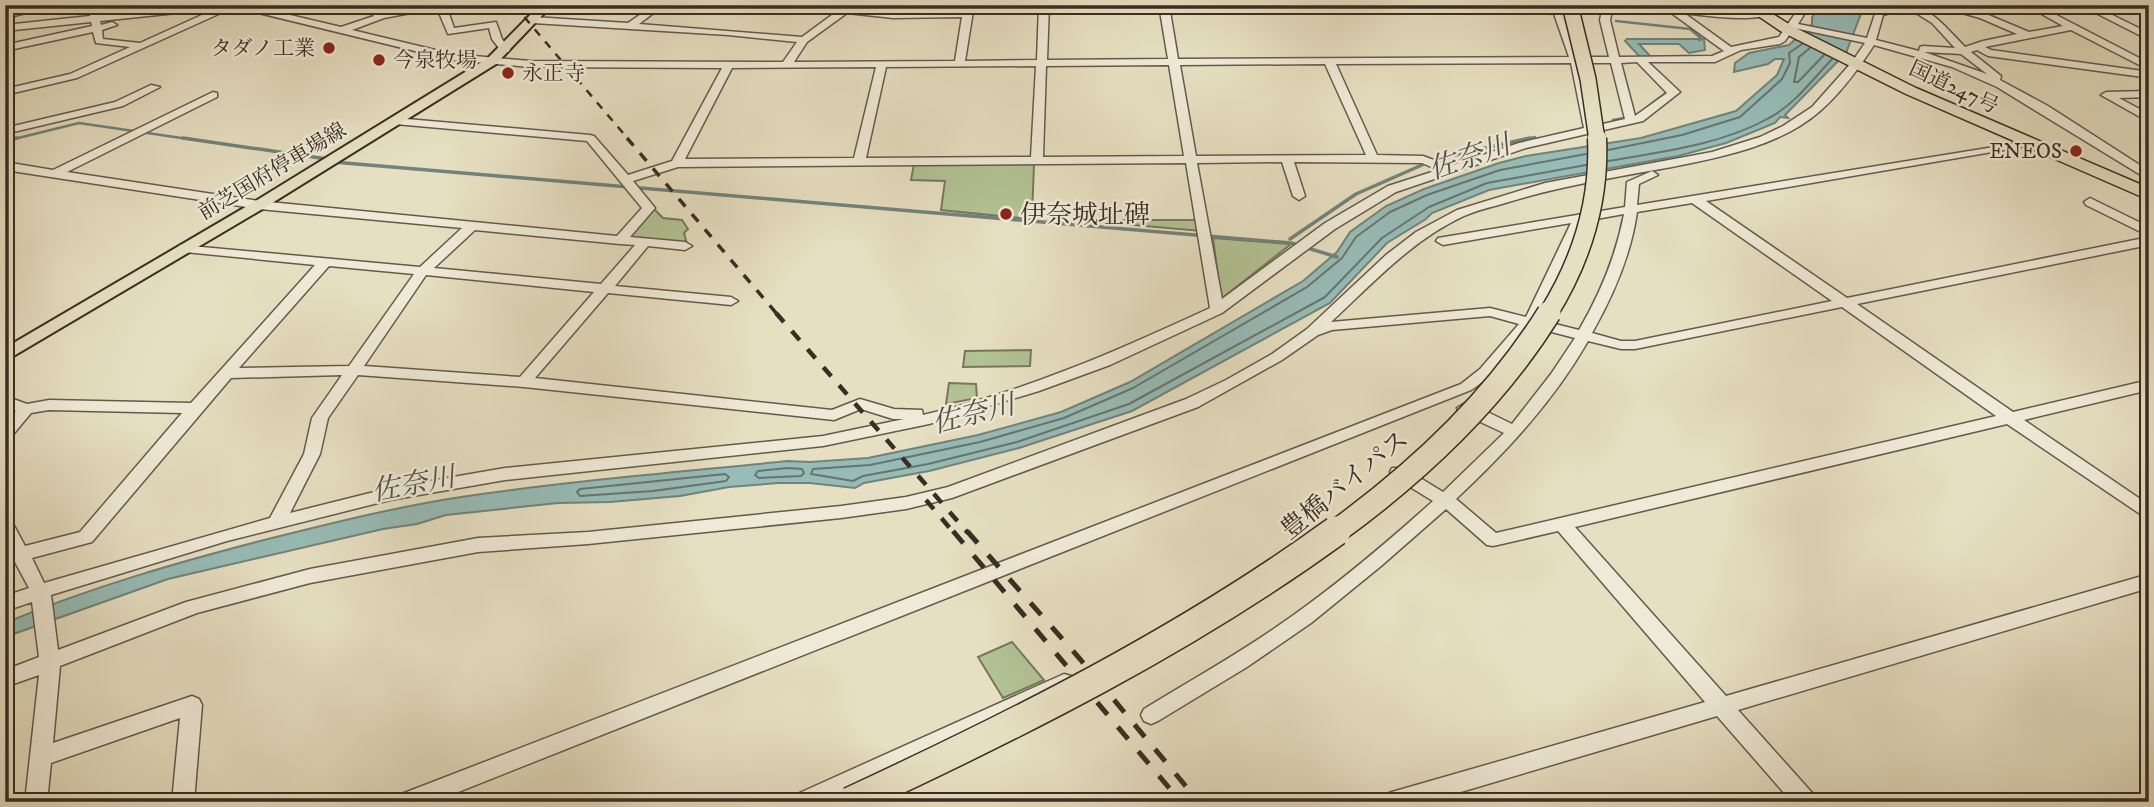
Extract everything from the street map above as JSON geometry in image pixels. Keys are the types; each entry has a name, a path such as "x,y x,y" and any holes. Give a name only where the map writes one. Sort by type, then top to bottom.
{"highway":[{"name":"豊橋バイパス","path":"850,802 1164,645 1231,604 1321,544 1397,486 1478,408 1514,366 1569,278 1584,241 1593,204 1598,152 1592,100 1578,55 1570,6"},
{"name":"豊橋バイパス","path":"873,802 1063,709 1237,612 1330,551 1405,491 1486,412 1522,369 1555,319 1591,243 1601,206 1606,153 1604,132 1570,6"},
{"name":"国道247号","path":"1754,9 1853,62 2027,143 2149,195"}],"main road":[{"name":"前芝国府停車場線","path":"5,356 259,205 492,61 547,5"}],"street":[{"path":"5,15 56,5"},
{"path":"93,5 99,41 141,46"},
{"path":"5,48 95,24 226,5"},
{"path":"5,92 73,76 234,5 452,57 530,64 729,65 1329,61 1578,55 1617,60 1712,59 1724,58 1731,51 1748,45 1776,41 1792,28 1806,5"},
{"path":"363,5 382,16"},
{"path":"343,30 382,16 439,5 451,32 493,24 497,39 505,50"},
{"path":"630,26 660,5"},
{"path":"787,5 919,15 968,10 959,64"},
{"path":"919,15 925,5"},
{"path":"1037,161 1044,5"},
{"path":"1164,5 1217,310"},
{"path":"1608,5 1605,20 1631,121"},
{"path":"1641,5 1674,10 1754,9 1772,12 1789,5"},
{"path":"5,679 49,659 193,607 310,576 478,545 588,538 841,512 905,503 953,492 1192,403 1278,357 1312,332 1391,258 1421,235 1461,213 1545,187 1684,162 1741,147 1787,128 1816,109 1868,41 1879,13 1895,7 1911,5 1934,18 1965,51 2006,87"},
{"path":"1937,5 1983,16 2027,35"},
{"path":"2029,5 2146,67"},
{"path":"2084,5 2149,37"},
{"path":"2129,5 2149,14"},
{"path":"786,65 804,40 847,8"},
{"path":"1674,10 1731,51"},
{"path":"533,20 723,29 804,40"},
{"path":"5,28 95,24"},
{"path":"1893,47 1965,51 2027,35 2074,28 2130,27"},
{"path":"1792,28 1893,47 1966,70 2006,87 2149,176"},
{"path":"1977,47 1987,53 2001,55 2146,67"},
{"path":"1578,55 1589,130"},
{"path":"5,604 278,520 390,494 505,474 823,441 929,419 1072,375 1217,310 1358,207 1392,189 1523,145 1631,121 1648,113 1675,92 1639,60"},
{"path":"1329,61 1373,158"},
{"path":"859,162 882,64"},
{"path":"677,163 729,65"},
{"path":"2146,67 2149,84"},
{"path":"5,131 119,104 155,87"},
{"path":"2149,94 2106,95 2149,119"},
{"path":"54,174 213,95"},
{"path":"395,121 590,138 649,208 620,240"},
{"path":"1443,241 2027,143"},
{"path":"625,180 677,163 1373,158 1423,160 1448,169"},
{"path":"1287,159 1299,196"},
{"path":"1151,715 1324,603 1446,502 1515,432 1547,394 1585,336 1623,250 1632,210 1633,183 1681,167 1684,162"},
{"path":"5,166 259,205 685,246"},
{"path":"1695,199 2149,514"},
{"path":"2090,202 2149,232"},
{"path":"803,802 1105,663 1256,573 1330,523 1426,445 1463,407 1520,328 1531,321 1580,218"},
{"path":"278,520 312,454 320,418 422,272 472,226"},
{"path":"524,382 645,242"},
{"path":"1312,332 1331,326 1490,313 1621,345 1635,345 2149,242"},
{"path":"185,248 731,301"},
{"path":"12,556 86,537 195,408 325,262"},
{"path":"407,802 1466,387 1495,365"},
{"path":"226,373 355,370 524,382 834,415 860,404 904,415 960,408"},
{"path":"1396,471 1446,502 1493,540 2149,384"},
{"path":"5,401 26,409 75,405 195,408"},
{"path":"1463,407 1515,432"},
{"path":"5,433 26,409"},
{"path":"5,524 12,556 40,592 49,659 36,802"},
{"path":"1562,524 1806,802"},
{"path":"1392,802 2149,581"},
{"path":"40,758 192,705 183,802"}],"green space":[{"path":"914,164 1034,164 1032,216 1029,219 941,210 945,181 911,180"},
{"path":"654,209 663,218 682,220 688,229 684,233 687,244 629,239 628,236"},
{"path":"1121,220 1199,220 1201,231 1122,224"},
{"path":"1213,238 1291,244 1221,299"},
{"path":"1031,350 1030,366 963,367 965,351"},
{"path":"949,383 976,384 977,398 946,404"},
{"path":"1012,642 1044,680 1003,698 978,657"}],"water":[{"path":"1818,5 1880,6 1862,11 1846,53 1785,115 1788,118 1780,117 1775,123 1726,143 1678,156 1489,190 1432,213 1387,243 1330,303 1132,411 1019,448 929,471 864,483 855,488 779,483 729,487 680,496 558,503 446,515 417,524 383,529 168,579 5,637 5,623 103,587 168,566 388,510 461,497 583,481 788,461 868,458 978,435 1061,412 1130,382 1303,281 1337,252 1350,232 1386,206 1424,189 1526,156 1641,138 1736,111 1777,75 1784,59 1775,59 1768,64 1734,72 1735,63 1749,53 1789,45 1812,24"},
{"path":"1704,39 1705,50 1689,53 1679,44 1639,44 1651,57 1641,58 1625,41"}],"waterway":[{"path":"1464,5 1551,14"},
{"path":"1616,21 1690,29 1702,39 1699,40"},
{"path":"1649,106 1667,92"},
{"path":"1613,120 1624,118"},
{"path":"10,140 79,123 195,140"},
{"name":"佐奈川","path":"1522,140 1535,137"},
{"path":"5,141 17,138"},
{"path":"183,138 327,159"},
{"name":"佐奈川","path":"1446,157 1530,138"},
{"path":"333,162 1291,243 1337,257"},
{"name":"佐奈川","path":"1290,239 1356,194 1422,165"}],"railway":[{"path":"514,5 629,140"},
{"path":"627,138 777,314"},
{"path":"776,313 968,533"},
{"path":"926,500 954,533"},
{"path":"953,531 1181,802"},
{"path":"967,531 1080,659 1199,802"}],"place":[{"name":"タダノ工業","path":"329,48"},
{"name":"今泉牧場","path":"379,60"},
{"name":"永正寺","path":"508,73"},
{"name":"ENEOS","path":"2076,151"},
{"name":"伊奈城址碑","path":"1006,214"}]}
